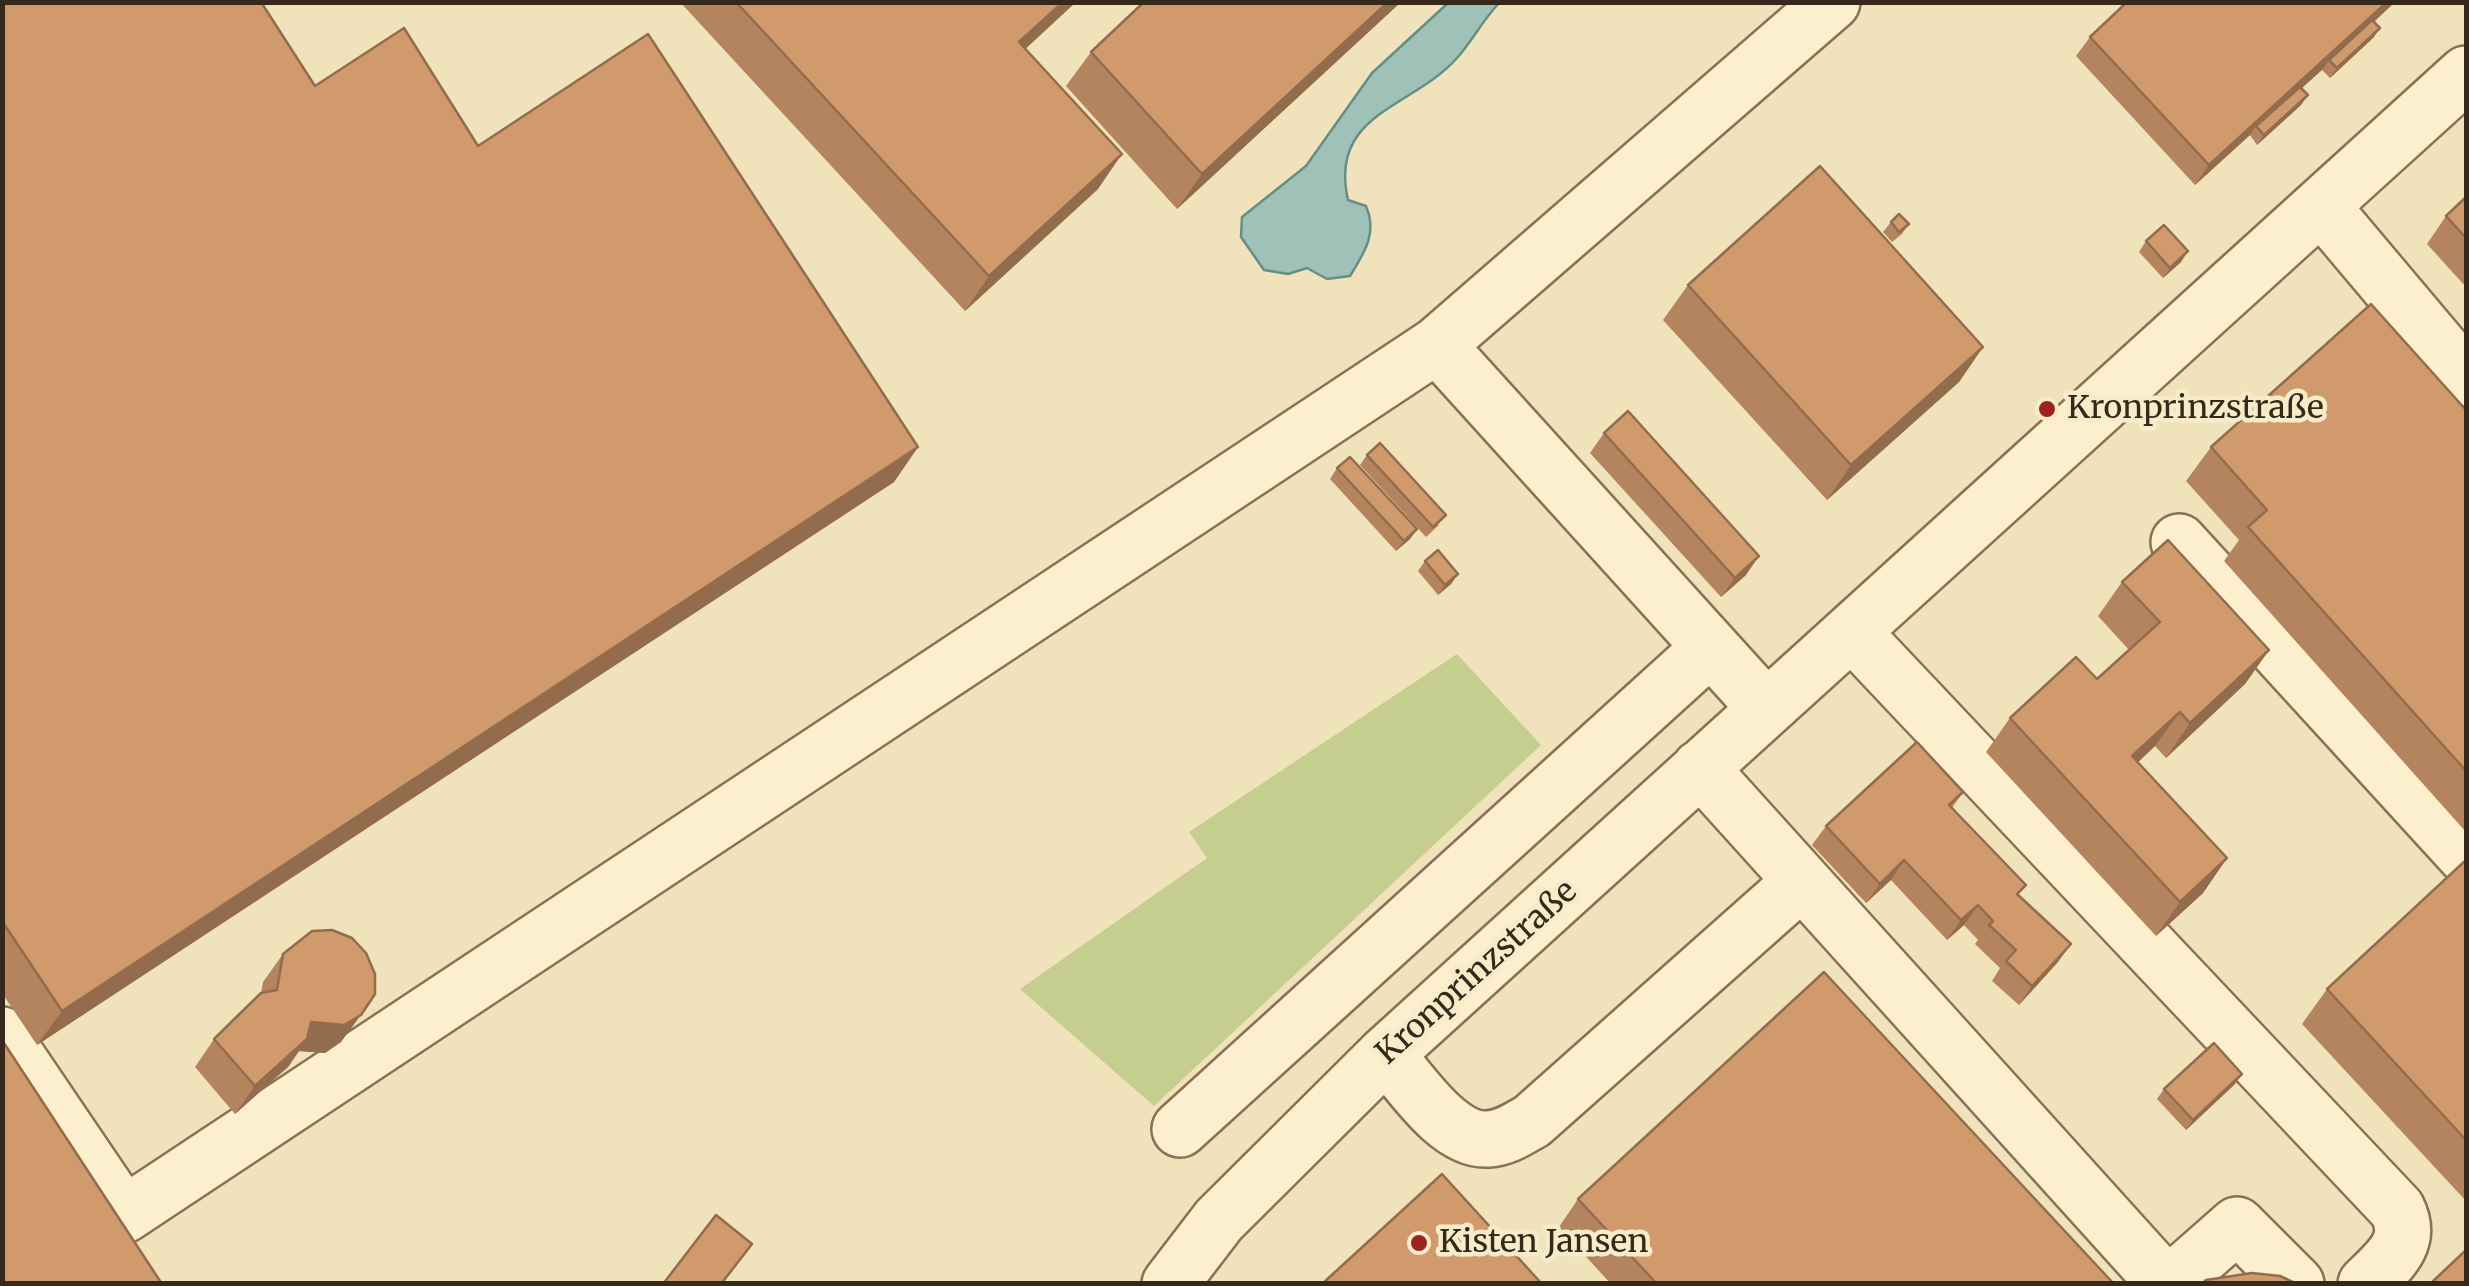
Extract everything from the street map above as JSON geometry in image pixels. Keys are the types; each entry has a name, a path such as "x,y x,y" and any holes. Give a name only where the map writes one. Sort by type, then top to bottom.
{"street":[{"path":"2,1035 124,1215 1437,345 1832,2"},
{"name":"Kronprinzstraße","path":"1170,1284 1219,1220 1386,1054 2466,74"},
{"path":"2322,207 2466,378"},
{"path":"1437,345 1765,707"},
{"path":"2179,542 2466,856"},
{"path":"1852,632 2397,1209 2404,1222 2398,1252 2366,1284"},
{"path":"1180,1128 1710,648"},
{"path":"1700,768 2168,1284 2237,1225 2296,1284"},
{"path":"1386,1054 1462,1132 1484,1140 1506,1136 1532,1122 1801,882"}],"green space":[{"path":"1457,654 1541,745 1154,1106 1020,989 1207,858 1189,832"}],"water":[{"path":"1448,3 1499,3 1457,58 1439,75 1378,115 1350,148 1345,171 1348,200 1366,206 1371,225 1364,251 1350,276 1327,279 1307,268 1288,274 1264,270 1241,237 1242,217 1306,166 1372,73"}],"building":[{"path":"2,2 261,2 315,86 404,28 478,146 648,34 918,447 62,1011 2,921"},
{"path":"736,2 1063,2 1019,42 1122,154 989,276"},
{"path":"1144,2 1388,2 1202,174 1091,52"},
{"path":"2127,2 2387,2 2209,165 2090,37"},
{"path":"2372,20 2380,28 2337,68 2329,60"},
{"path":"2300,87 2308,95 2264,135 2256,126"},
{"path":"1820,166 1983,347 1851,465 1688,285"},
{"path":"2466,197 2466,238 2446,216"},
{"path":"1899,214 1909,224 1899,232 1891,222"},
{"path":"2164,225 2188,251 2170,268 2146,241"},
{"path":"2371,304 2466,410 2466,771 2248,527 2267,510 2211,447"},
{"path":"1628,411 1759,556 1735,578 1604,433"},
{"path":"1380,443 1446,515 1433,527 1367,455"},
{"path":"1350,457 1417,529 1404,541 1337,468"},
{"path":"2168,540 2269,650 2190,723 2180,712 2132,756 2227,858 2180,902 2010,718 2076,657 2097,679 2160,622 2122,582"},
{"path":"1438,550 1458,574 1445,585 1425,561"},
{"path":"1917,742 1963,792 1949,805 2026,885 2017,894 2071,944 2032,986 2006,961 2016,950 1989,925 1993,921 1978,905 1961,920 1904,860 1880,884 1826,826"},
{"path":"2466,860 2466,1140 2327,989"},
{"path":"332,930 352,938 366,953 375,974 375,994 361,1015 344,1025 311,1022 307,1039 255,1086 214,1039 261,993 277,990 283,954 312,931"},
{"path":"1824,972 2114,1284 1657,1284 1578,1199"},
{"path":"2,1040 162,1284 2,1284"},
{"path":"2214,1043 2242,1074 2193,1120 2164,1089"},
{"path":"1442,1174 1542,1284 1322,1284"},
{"path":"716,1215 752,1244 721,1284 663,1284"},
{"path":"2466,1250 2466,1284 2430,1284"},
{"path":"2252,1273 2280,1276 2297,1284 2202,1284 2206,1280"}],"place":[{"name":"Kronprinzstraße","path":"2047,409"},
{"name":"Kisten Jansen","path":"1419,1243"}]}
